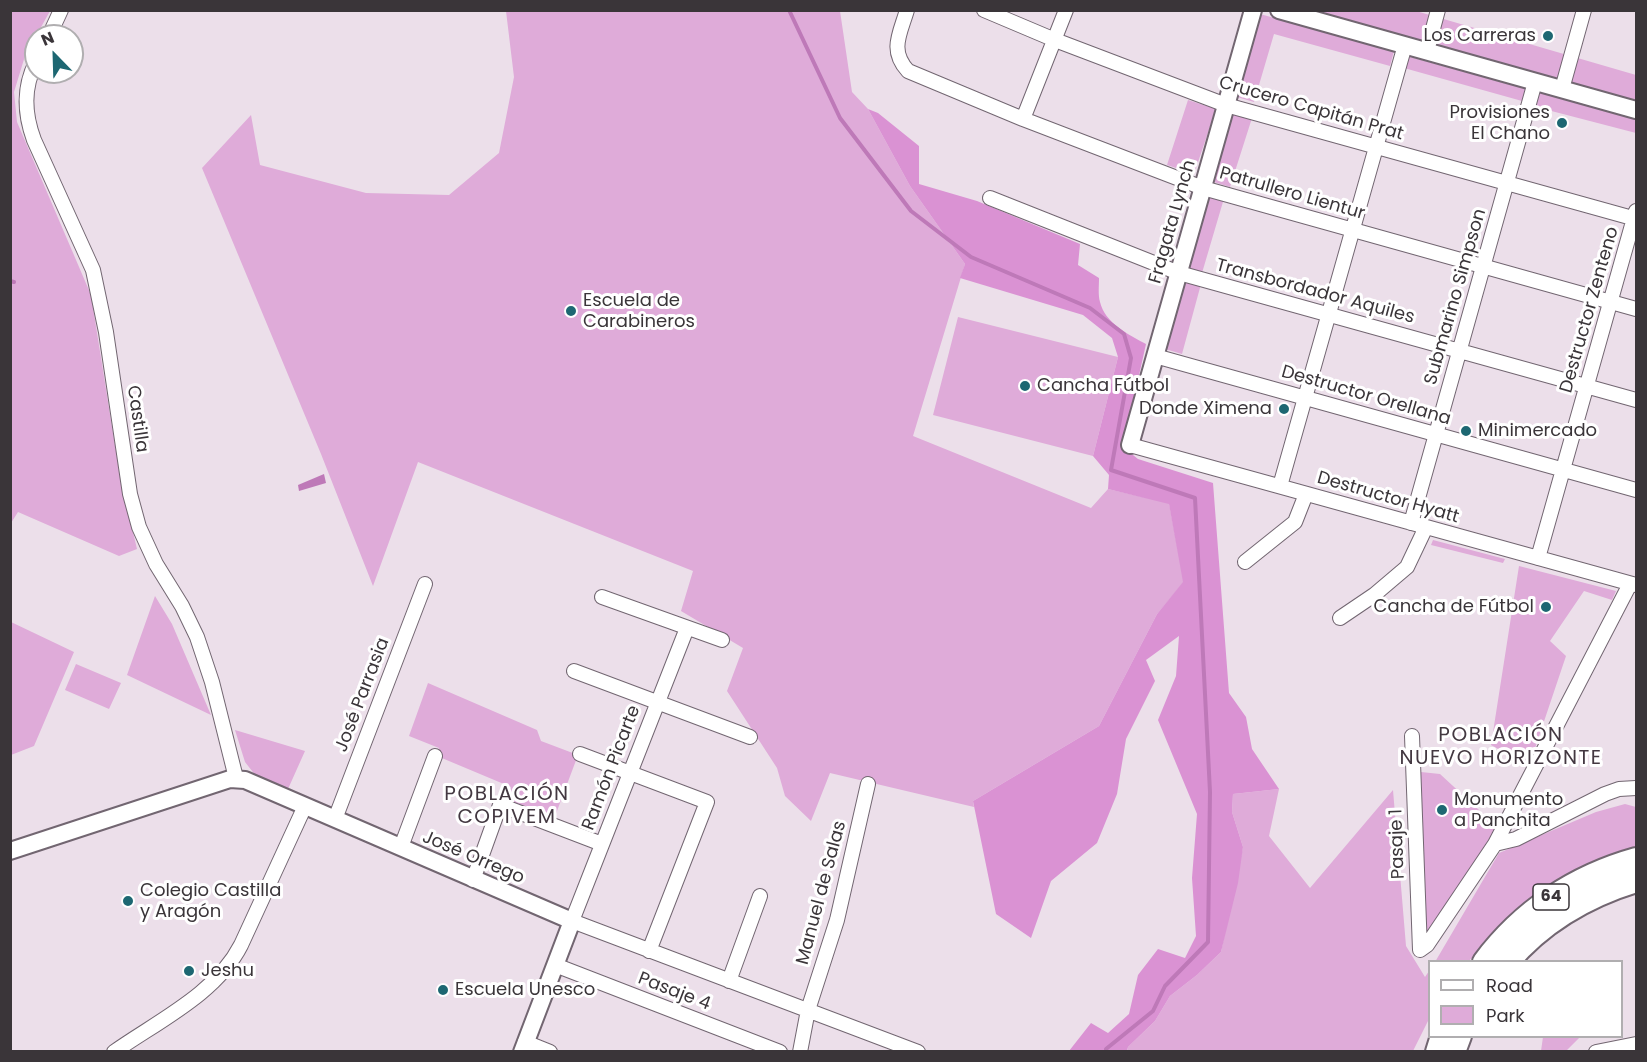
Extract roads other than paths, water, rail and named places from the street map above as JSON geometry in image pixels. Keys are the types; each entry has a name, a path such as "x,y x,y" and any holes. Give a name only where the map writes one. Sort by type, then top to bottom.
{"highway":[{"name":"64","path":"1486,960 1506,934 1550,898 1602,870 1636,859"},
{"name":"64","path":"1510,960 1539,931 1566,912 1605,892 1636,881"}],"street":[{"path":"55,24 61,10"},
{"name":"Patrullero Lientur","path":"907,10 896,45 901,63 908,71 1023,119 1203,188 1636,309"},
{"name":"Crucero Capitán Prat","path":"984,10 1055,40 1226,105 1507,183 1636,216"},
{"path":"1023,119 1066,10"},
{"name":"Fragata Lynch","path":"1130,445 1253,10"},
{"path":"1280,10 1636,110"},
{"path":"1427,51 1438,10"},
{"path":"1562,89 1584,10"},
{"path":"1280,486 1405,45"},
{"name":"Submarino Simpson","path":"1411,523 1535,82"},
{"name":"Castilla","path":"27,84 27,120 33,140 93,270 106,332 133,505 139,527 156,564 182,606 197,637 212,681 236,778"},
{"name":"Transbordador Aquiles","path":"990,198 1179,273 1636,400"},
{"name":"Destructor Zenteno","path":"1538,558 1636,216"},
{"name":"Destructor Orellana","path":"1155,356 1636,490"},
{"name":"Destructor Hyatt","path":"1130,445 1633,585"},
{"path":"1245,562 1295,522 1306,494"},
{"path":"1340,618 1374,595 1407,567 1426,527"},
{"name":"José Parrasia","path":"335,819 425,584"},
{"path":"1495,844 1633,585"},
{"path":"602,597 722,640"},
{"name":"Ramón Picarte","path":"572,921 687,628"},
{"path":"574,671 750,737"},
{"name":"Pasaje 1","path":"1412,736 1420,950 1427,945 1495,844"},
{"path":"580,754 707,802 649,951"},
{"path":"400,848 435,756"},
{"path":"10,851 236,778"},
{"name":"José Orrego","path":"236,778 572,921 918,1052"},
{"name":"Manuel de Salas","path":"800,1052 808,1010 837,920 868,784"},
{"path":"1495,844 1516,839 1605,794 1618,789 1636,788"},
{"path":"472,879 500,805 602,844"},
{"path":"114,1052 176,1010 225,970 241,945 305,806"},
{"path":"729,981 760,896"},
{"path":"550,1052 524,1047 572,921"},
{"name":"Pasaje 4","path":"555,966 780,1052"},
{"path":"1596,1052 1636,1044"}],"waterway":[{"path":"789,10 840,118 911,211 971,257 1090,308 1124,334 1131,358 1111,470 1195,498 1210,792 1208,942 1165,986 1153,1011 1106,1049 1106,1052"},
{"path":"10,281 14,282"}],"place":[{"name":"Los Carreras","path":"1548,36"},
{"name":"Provisiones El Chano","path":"1562,123"},
{"name":"Escuela de Carabineros","path":"571,311"},
{"name":"Cancha Fútbol","path":"1025,386"},
{"name":"Donde Ximena","path":"1284,409"},
{"name":"Minimercado","path":"1466,431"},
{"name":"Cancha de Fútbol","path":"1546,607"},
{"name":"Monumento a Panchita","path":"1442,810"},
{"name":"Colegio Castilla y Aragón","path":"128,901"},
{"name":"Jeshu","path":"189,971"},
{"name":"Escuela Unesco","path":"443,990"}],"district":[{"name":"POBLACIÓN NUEVO HORIZONTE","path":"1501,748"},
{"name":"POBLACIÓN COPIVEM","path":"507,806"}]}
